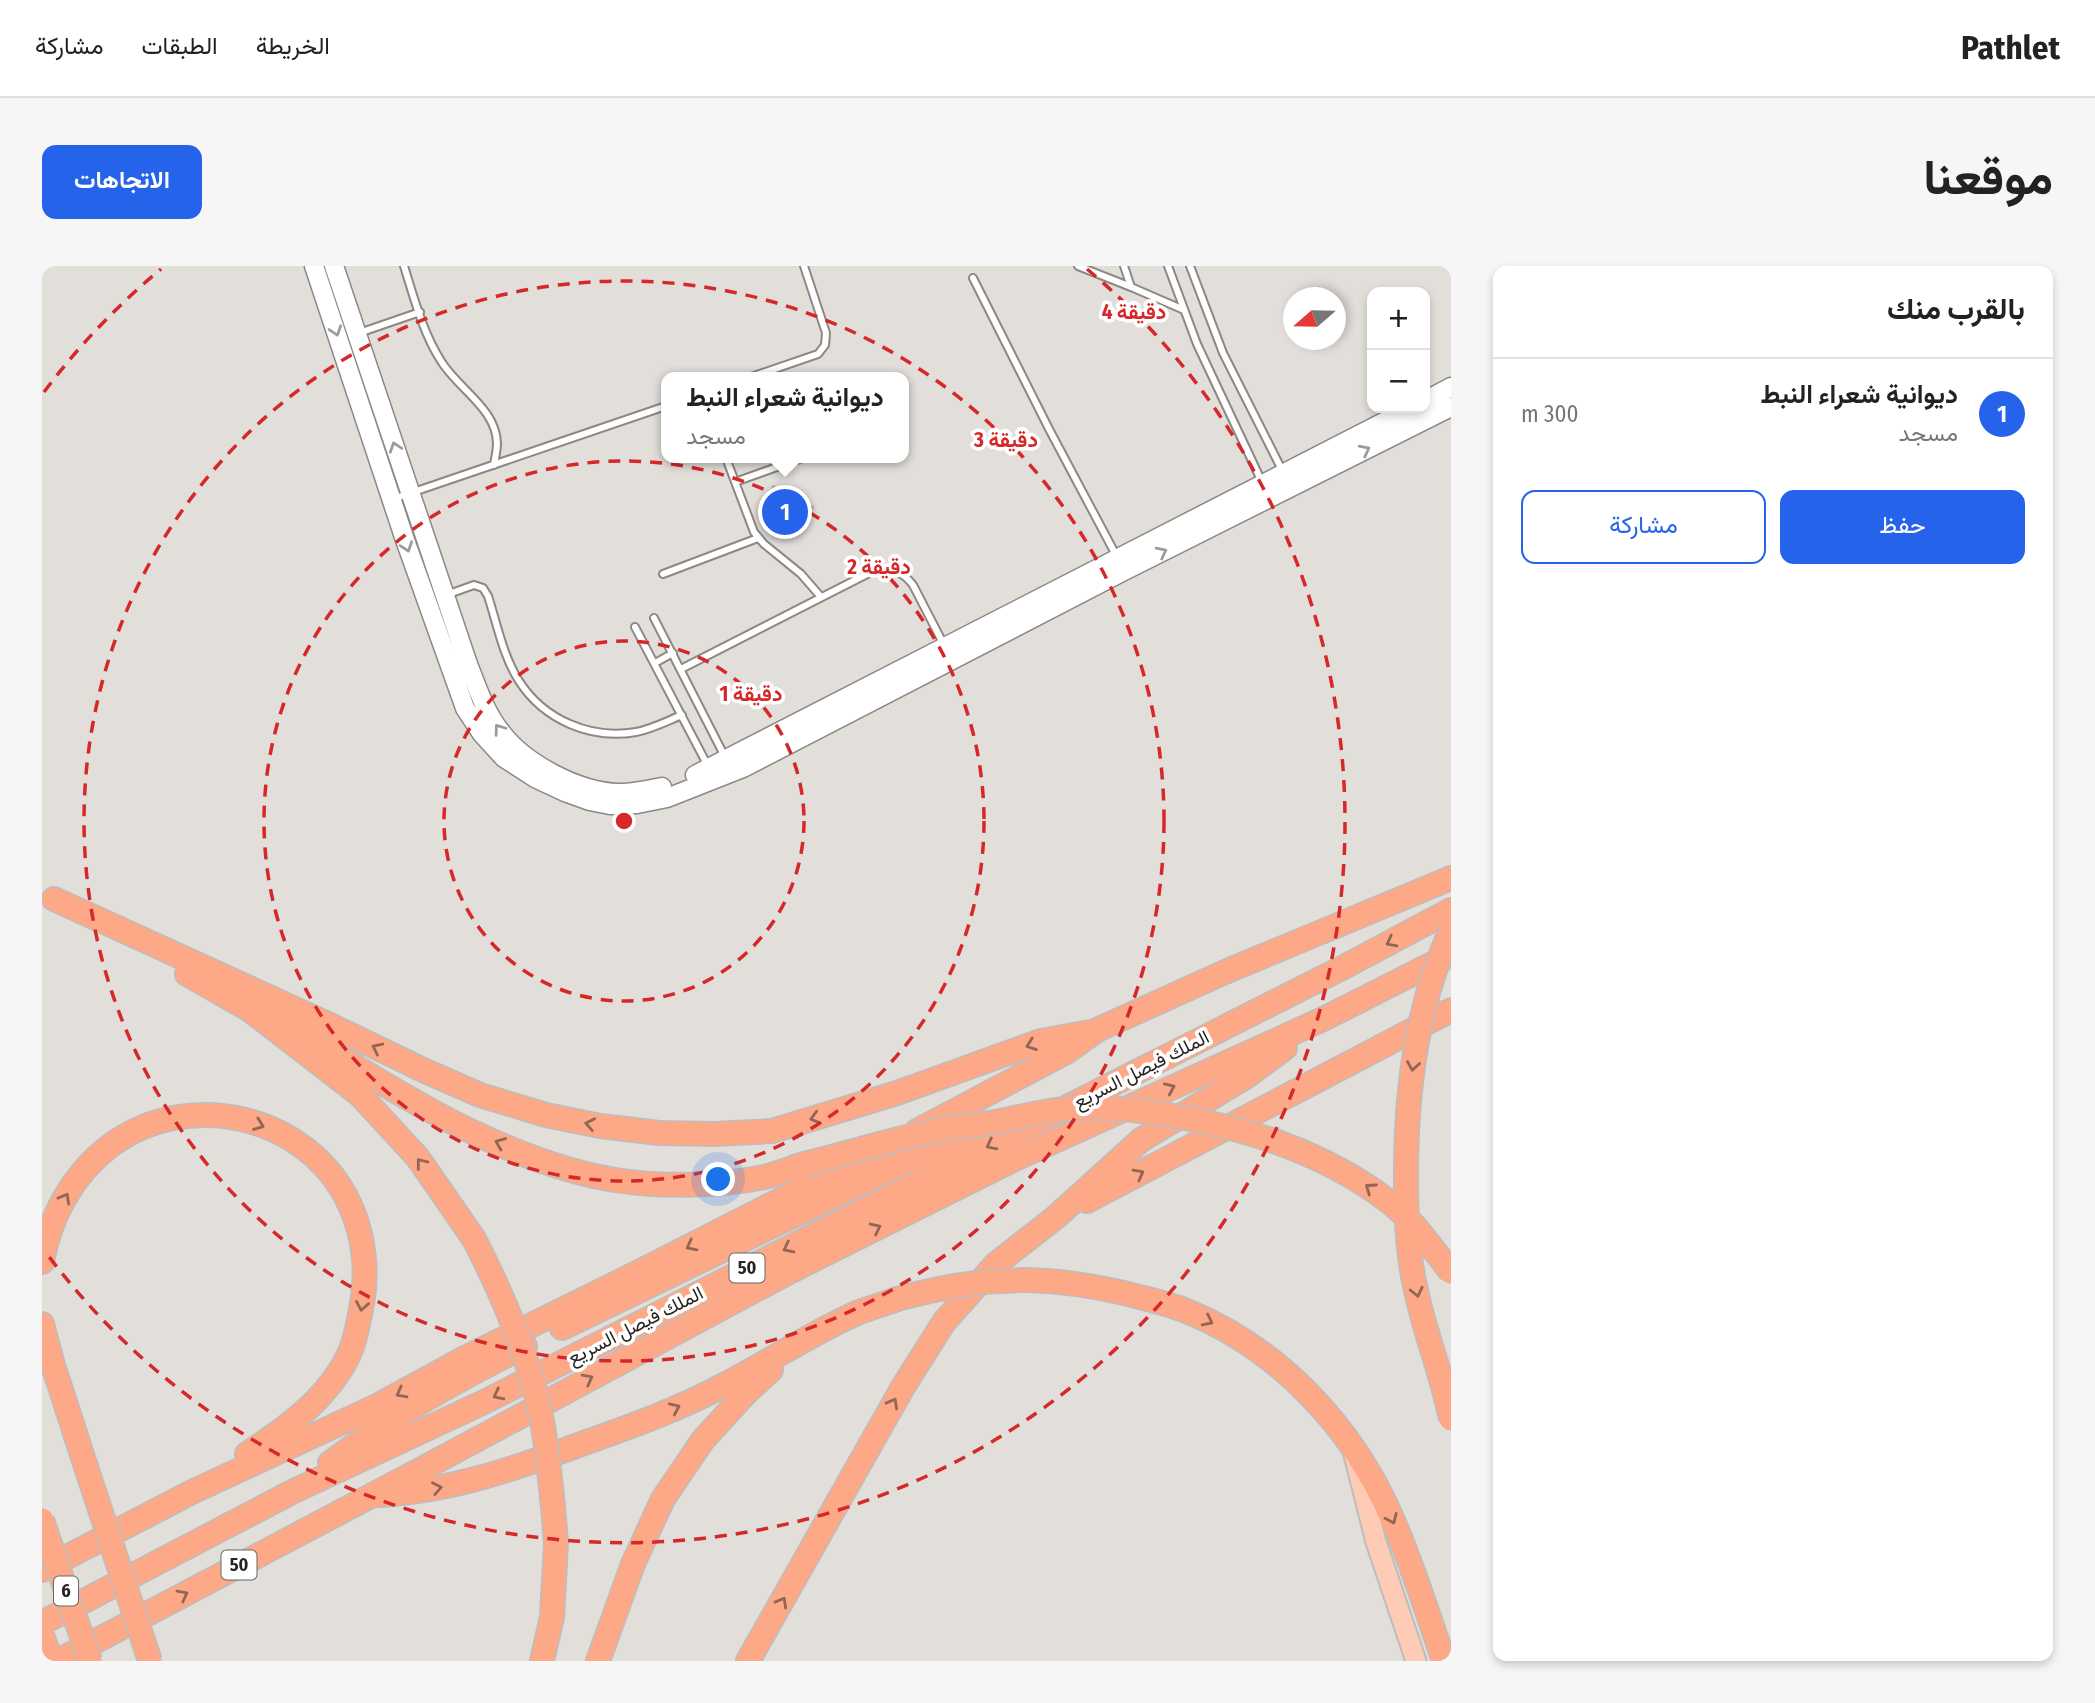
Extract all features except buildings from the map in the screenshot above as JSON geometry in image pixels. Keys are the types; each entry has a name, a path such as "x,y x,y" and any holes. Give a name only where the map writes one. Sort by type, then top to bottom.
{"highway":[{"path":"42,1570 192,1492 377,1406 465,1358 967,1106 1068,1051 1097,1030 1225,972 1451,878"},
{"path":"48,895 480,1095 546,1115 600,1126 681,1134 772,1130 897,1093 1041,1041 1097,1030"},
{"path":"48,895 250,1010 360,1095 418,1158 474,1239 514,1324 529,1369 543,1426 556,1543 552,1617 542,1661"},
{"name":"الملك فيصل السريع","path":"42,1623 294,1491 484,1402 1344,967 1451,910"},
{"path":"1451,930 1433,976 1414,1056 1406,1153 1408,1240 1415,1288 1451,1419"},
{"name":"الملك فيصل السريع","path":"58,1661 787,1273 1027,1153 1321,1020 1451,954"},
{"path":"250,1010 271,1012 383,1083 481,1136 575,1171 621,1181 664,1185 731,1182 766,1177 804,1164 940,1129 1073,1108 1113,1108 1200,1120 1273,1139 1318,1158 1357,1179 1390,1202 1416,1226 1451,1272"},
{"path":"1056,1217 1451,1010"},
{"path":"748,1661 903,1387 944,1322 996,1265 1056,1217 1141,1140 1247,1076 1321,1020"},
{"path":"42,1262 55,1218 85,1169 126,1135 168,1119 189,1115 226,1115 261,1125 292,1140 310,1153 327,1170 341,1190 358,1230 365,1271 358,1329 342,1368 321,1395 295,1421 192,1492"},
{"path":"294,1491 377,1428 444,1387 894,1167 994,1122"},
{"path":"369,1496 457,1484 547,1457 607,1435 712,1391 858,1313 897,1299 958,1284 1020,1279 1083,1283 1188,1312 1225,1329 1255,1348 1302,1387 1332,1419 1375,1483 1390,1512 1444,1661"},
{"path":"42,1324 150,1661"},
{"path":"598,1661 633,1564 663,1499 704,1440 746,1393 798,1345"},
{"name":"6","path":"42,1521 90,1661"},
{"path":"42,1636 51,1661"}],"main road":[{"path":"1352,1447 1376,1542 1416,1661"}],"street":[{"path":"314,266 426,601 465,708 482,734 504,758 535,778 565,792 610,805 637,804 667,798 743,768 948,654"},
{"path":"334,266 485,707 500,732 521,755 579,784 617,793 670,785 710,769 948,654 1266,490 1451,407"},
{"path":"1430,398 1451,387"},
{"path":"1287,480 1402,413"}],"lane":[{"path":"404,266 440,361 460,387 487,413 492,423 497,444 494,465"},
{"path":"766,372 818,354 825,345 826,333 804,266"},
{"path":"1078,266 1184,310"},
{"path":"1124,266 1131,287"},
{"path":"1168,266 1196,344 1266,490"},
{"path":"1190,266 1216,336 1287,480"},
{"path":"972,278 1121,565"},
{"path":"357,333 420,312"},
{"path":"392,499 661,408"},
{"path":"728,463 750,524 758,538 801,574 821,597"},
{"path":"734,482 788,463"},
{"path":"663,574 758,538"},
{"path":"681,669 877,569 888,568 898,571 914,585 948,654"},
{"path":"426,601 474,585 483,588 510,664 519,681 545,710 562,720 598,733 618,734 647,729 682,715"},
{"path":"654,618 727,760"},
{"path":"635,627 710,769"},
{"path":"655,663 673,653"}],"place":[{"name":"ديوانية شعراء النبط","path":"785,512"}]}
